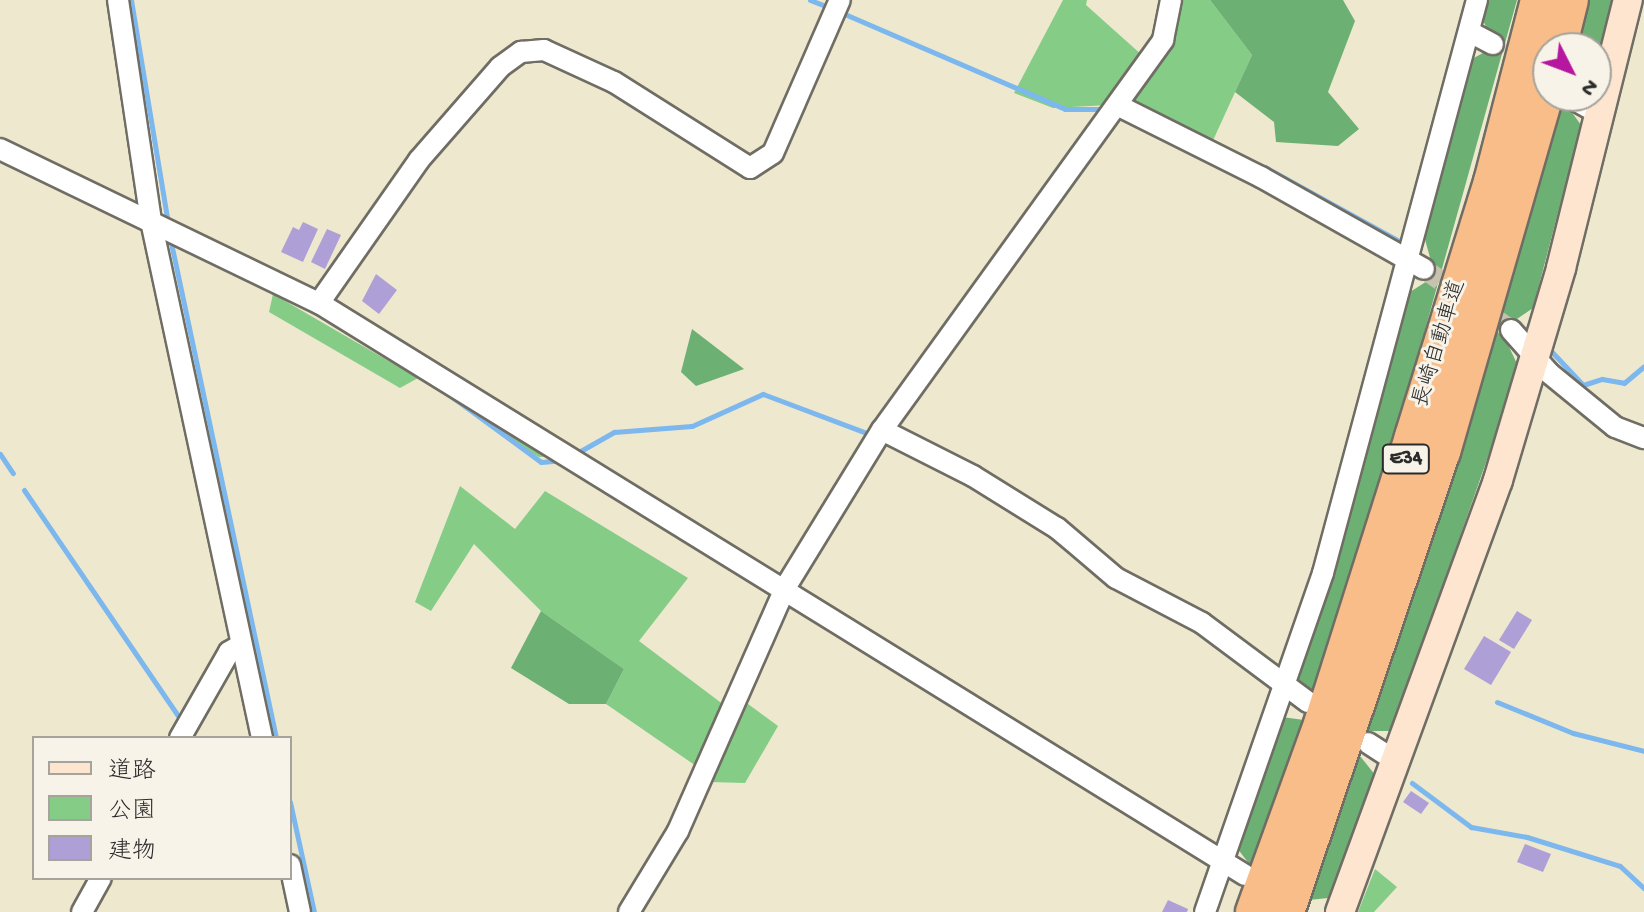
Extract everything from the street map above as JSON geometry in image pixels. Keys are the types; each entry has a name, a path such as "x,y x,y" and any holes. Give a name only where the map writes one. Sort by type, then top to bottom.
{"highway":[{"name":"長崎自動車道","path":"1254,912 1323,721 1422,407 1492,182 1539,0"},
{"path":"1562,32 1570,0"},
{"name":"長崎自動車道","path":"1286,912 1553,112"}],"street":[{"path":"118,0 151,221 262,736"},
{"path":"629,912 678,831 785,588 877,437 1163,40 1171,0"},
{"path":"1205,912 1225,864 1323,573 1417,263 1477,0"},
{"path":"1340,912 1460,596 1537,354 1602,115 1628,0"},
{"path":"319,303 419,160 500,67 521,52 544,50 614,82 750,168 773,153 836,7"},
{"path":"1470,32 1493,44"},
{"path":"1597,112 1602,115"},
{"path":"1113,113 1254,173 1417,263"},
{"path":"0,149 319,303 785,588 1245,875"},
{"path":"1511,330 1537,354 1549,373 1615,427 1644,438"},
{"path":"877,437 1057,528 1116,578 1202,623 1308,702"},
{"path":"181,736 229,652 241,645"},
{"path":"1368,743 1397,762"},
{"path":"292,874 300,912"},
{"path":"82,912 100,880"}],"green space":[{"path":"1063,0 1087,0 1086,5 1143,56 1109,105 1053,108 1014,93"},
{"path":"1178,0 1210,0 1252,55 1210,147 1128,103"},
{"path":"1210,0 1343,0 1355,21 1328,92 1359,129 1338,146 1276,142 1274,122 1235,92 1252,55"},
{"path":"1484,0 1517,0 1402,412 1312,694 1296,677 1410,292 1435,276 1423,232 1470,60 1496,46 1480,15"},
{"path":"1583,0 1613,0 1606,32 1576,32"},
{"path":"1555,112 1572,112 1581,125 1533,308 1501,330 1519,368 1392,731 1366,731"},
{"path":"273,294 418,378 400,388 269,312"},
{"path":"692,329 744,369 696,386 681,372"},
{"path":"447,388 558,456 539,457 504,437"},
{"path":"460,486 515,529 545,491 688,578 639,641 724,705 699,768 606,704 624,669 541,611 474,544 431,611 415,602"},
{"path":"541,611 624,669 606,704 569,704 511,668"},
{"path":"744,701 778,726 745,783 710,782"},
{"path":"1282,717 1304,720 1250,865 1237,848"},
{"path":"1360,756 1376,776 1328,898 1309,900"},
{"path":"1375,869 1397,887 1374,912 1358,912"}],"building":[{"path":"303,222 318,229 303,262 281,252 293,227 299,230"},
{"path":"327,229 341,235 325,269 311,262"},
{"path":"376,274 397,290 379,314 362,301"},
{"path":"1517,611 1532,620 1514,649 1499,640"},
{"path":"1484,636 1511,652 1491,685 1464,669"},
{"path":"1411,791 1429,803 1421,814 1403,802"},
{"path":"1525,844 1551,854 1543,872 1517,862"},
{"path":"1168,900 1188,909 1187,912 1162,912"}],"waterway":[{"path":"131,0 168,224"},
{"path":"810,0 831,8"},
{"path":"840,12 1065,109 1106,109"},
{"path":"1260,171 1265,167 1399,241"},
{"path":"170,238 276,736"},
{"path":"1552,352 1583,385 1602,379 1624,383 1644,366"},
{"path":"444,391 541,462 562,460"},
{"path":"577,453 614,432 692,426 763,394 872,435"},
{"path":"0,454 13,473"},
{"path":"24,490 178,716"},
{"path":"1497,702 1573,733 1644,751"},
{"path":"1412,783 1471,827 1527,837 1620,866 1644,888"},
{"path":"292,811 314,912"}],"tunnel":[{"path":"1424,269 1511,330"}]}
